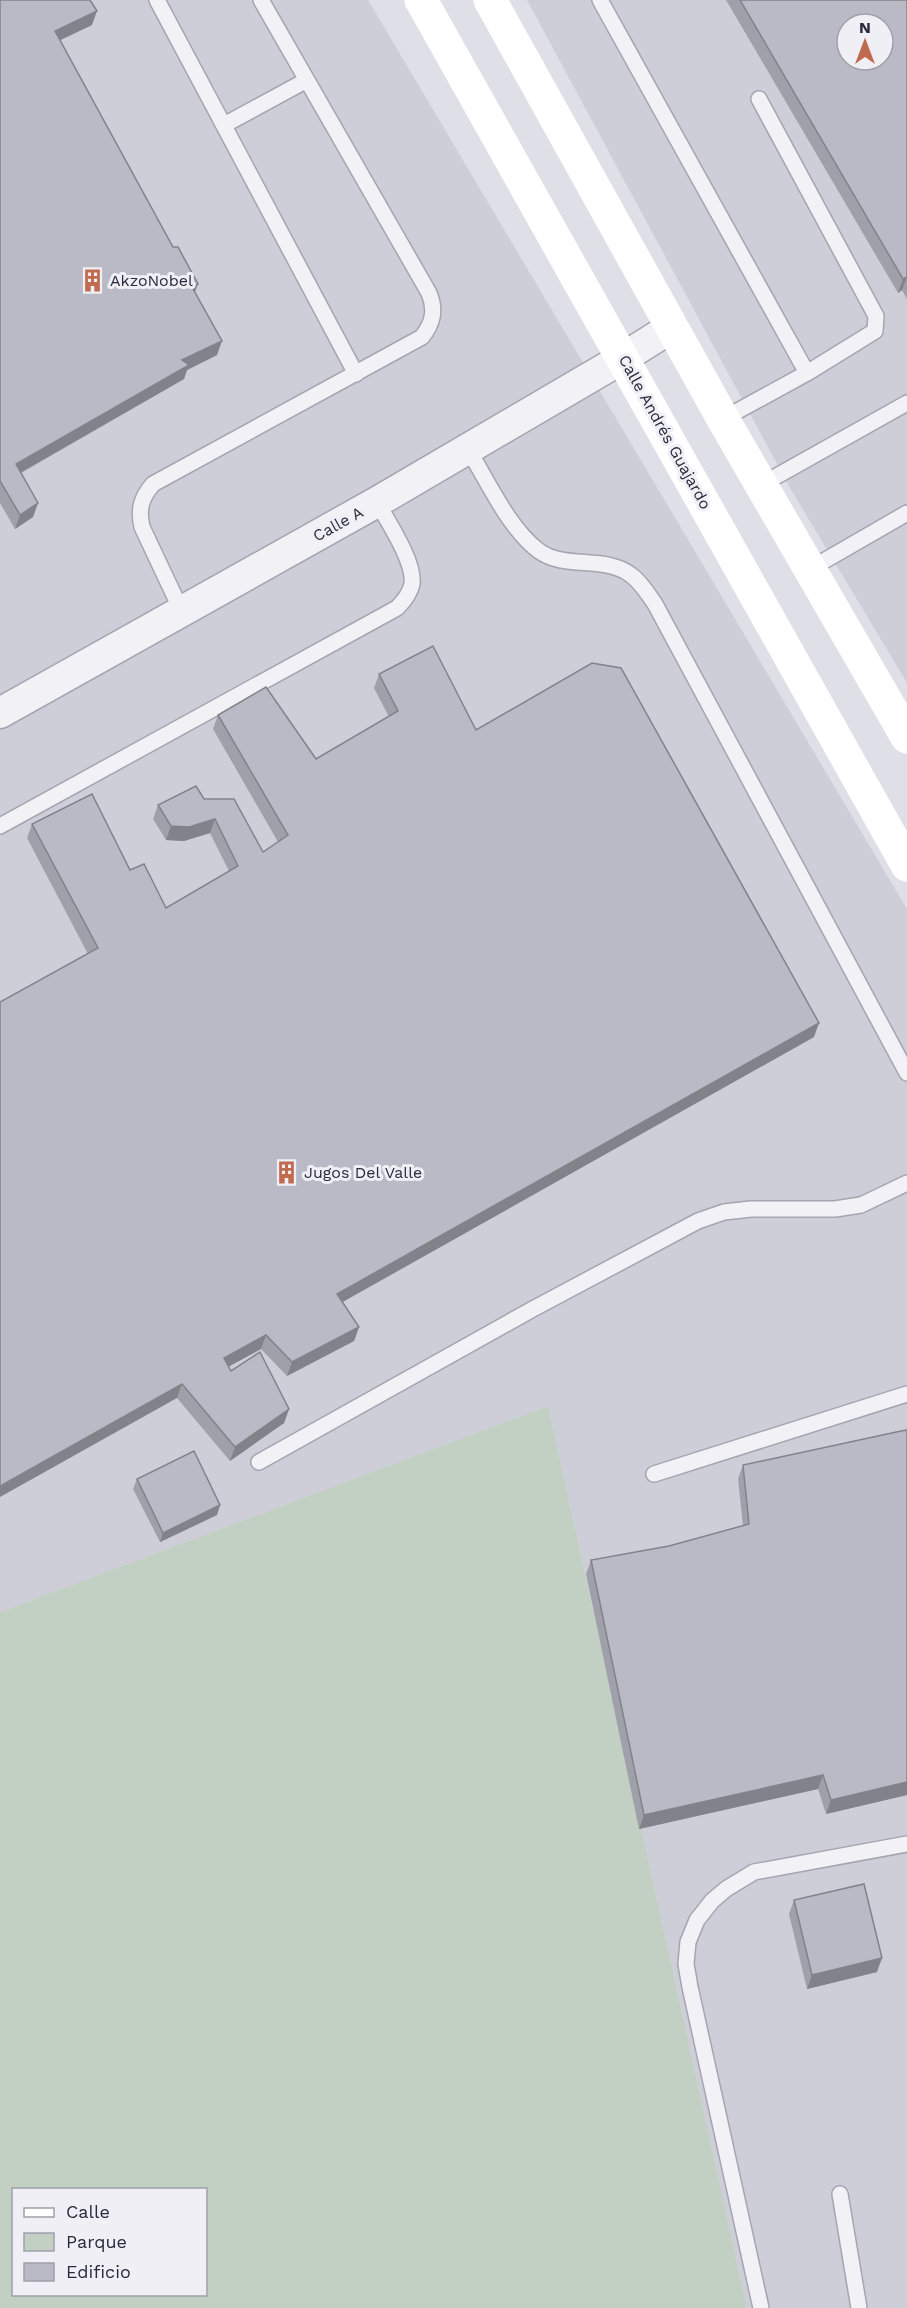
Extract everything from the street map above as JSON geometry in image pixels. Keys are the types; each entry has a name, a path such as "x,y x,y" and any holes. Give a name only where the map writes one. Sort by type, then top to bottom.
{"main road":[{"name":"Calle Andrés Guajardo","path":"421,0 907,865"},
{"path":"490,0 723,419 907,737"}],"street":[{"name":"Calle A","path":"0,713 377,502 672,327"}],"lane":[{"path":"157,0 356,374"},
{"path":"182,612 142,527 139,514 141,501 146,492 153,484 422,337 432,320 432,301 261,0"},
{"path":"600,0 807,373"},
{"path":"224,125 307,80"},
{"path":"723,419 807,373 875,331 876,316 759,99"},
{"path":"761,485 907,403"},
{"path":"468,449 509,516 523,536 540,552 559,559 620,569 632,575 643,587 654,603 907,1073"},
{"path":"0,826 397,608 406,599 412,586 412,573 377,502"},
{"path":"810,569 907,513"},
{"path":"259,1462 531,1310 699,1221 724,1212 751,1209 835,1209 861,1205 907,1183"},
{"path":"654,1474 907,1394"},
{"path":"761,2308 690,1987 686,1964 688,1942 698,1920 712,1901 726,1889 754,1872 907,1844"},
{"path":"840,2194 859,2308"}],"shaded area":[{"path":"0,0 368,0 907,909 907,2308 747,2308 548,1406 0,1612"},
{"path":"527,0 907,0 907,683 790,488"}],"green space":[{"path":"548,1406 747,2308 0,2308 0,1612"}],"building":[{"name":"AkzoNobel","path":"0,0 90,0 97,11 55,31 173,247 178,247 198,284 192,287 222,341 182,360 189,365 16,464 38,503 20,515 0,481"},
{"path":"740,0 907,0 907,277 903,279"},
{"name":"Jugos Del Valle","path":"433,646 476,730 592,663 621,668 819,1023 337,1294 359,1327 292,1362 266,1335 224,1358 231,1371 260,1352 289,1409 235,1447 182,1384 0,1486 0,1002 98,948 32,824 92,794 130,870 144,864 166,908 238,866 215,819 189,827 171,826 158,805 196,786 204,799 234,799 263,852 288,835 218,715 266,687 316,759 398,711 379,674"},
{"path":"907,1430 907,1782 831,1800 823,1775 644,1815 591,1560 669,1546 749,1524 743,1465"},
{"path":"194,1451 220,1505 163,1533 137,1479"},
{"path":"864,1884 882,1958 812,1975 794,1900"}],"place":[{"name":"AkzoNobel","path":"92,280"},
{"name":"Jugos Del Valle","path":"286,1172"}]}
